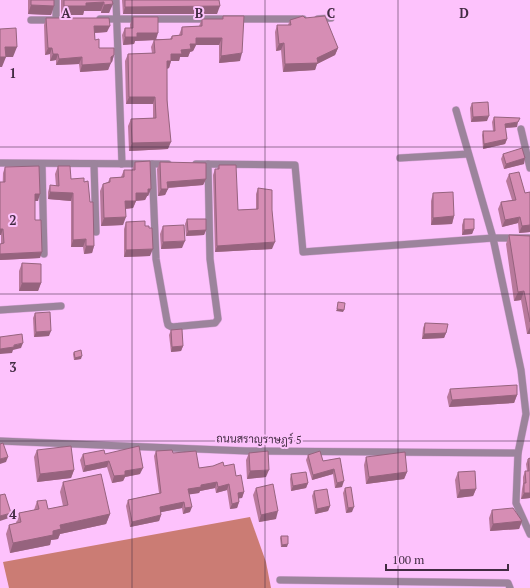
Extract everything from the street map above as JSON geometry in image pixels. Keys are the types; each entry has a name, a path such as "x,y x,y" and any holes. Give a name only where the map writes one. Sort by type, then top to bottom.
{"street":[{"path":"32,20 60,20 56,0"},
{"path":"116,0 122,164"},
{"path":"94,19 331,18"},
{"path":"456,110 493,238 521,370 528,414 518,453 516,503 530,534"},
{"path":"521,128 530,168"},
{"path":"400,158 468,154"},
{"path":"0,163 173,164"},
{"path":"42,164 44,254"},
{"path":"94,164 96,232"},
{"path":"152,164 156,259 167,321 168,325 172,327 215,323 218,319 210,259 208,164"},
{"path":"187,164 295,165 303,252 493,238 530,238"},
{"path":"0,310 61,306"},
{"name":"ถนนสราญราษฎร์ 5","path":"0,441 247,451 518,453"},
{"path":"280,580 508,583 510,588"}],"shaded area":[{"path":"250,517 266,562 271,588 9,588 3,562"}],"building":[{"path":"31,0 54,0 54,6 31,5"},
{"path":"64,0 112,0 113,4 104,5 104,2 86,3 86,6 64,6"},
{"path":"125,0 219,0 220,6 125,7"},
{"path":"223,16 244,16 242,53 221,56 222,38 196,38 196,44 190,44 191,49 181,50 182,54 171,54 171,61 167,61 167,100 171,142 132,143 131,119 156,118 155,97 129,97 128,54 155,53 154,40 172,39 172,36 182,35 182,27 202,26 202,19 223,19"},
{"path":"303,16 305,18 325,16 338,48 317,58 318,63 285,64 284,43 279,44 277,25 291,25 290,20"},
{"path":"133,17 158,17 158,33 137,33 137,37 125,37 125,28 133,28"},
{"path":"46,18 109,18 110,26 94,26 95,40 99,39 99,48 114,48 114,55 111,57 111,63 82,65 82,57 59,59 58,54 53,54 52,48 48,48"},
{"path":"16,28 17,47 5,47 6,57 0,57 0,29"},
{"path":"488,102 489,116 473,117 472,103"},
{"path":"494,117 520,118 518,122 505,124 507,139 484,144 483,131 495,131"},
{"path":"522,148 525,158 506,164 503,154"},
{"path":"150,161 151,189 148,189 148,193 136,193 136,201 125,201 126,217 104,218 103,184 110,182 110,178 124,177 124,170 135,170 135,162"},
{"path":"160,162 206,163 206,179 167,182 168,189 161,189"},
{"path":"219,165 236,165 238,210 258,209 258,188 272,190 275,242 217,246 215,169 219,169"},
{"path":"39,166 40,194 35,194 35,220 41,220 42,252 0,254 0,244 4,243 3,229 0,229 0,182 5,182 5,167"},
{"path":"58,166 70,166 71,179 84,178 84,182 88,181 90,202 93,202 94,246 86,246 86,239 73,240 73,193 50,192 50,185 59,186"},
{"path":"519,172 525,193 530,192 530,225 522,226 520,217 505,220 501,202 516,200 509,174"},
{"path":"453,192 454,216 433,218 433,193"},
{"path":"187,219 206,219 206,230 188,231"},
{"path":"464,219 474,219 474,229 464,230"},
{"path":"145,221 145,226 152,228 153,249 126,250 126,222"},
{"path":"184,225 185,241 163,242 163,226"},
{"path":"509,235 530,236 530,322 524,291 518,292"},
{"path":"22,263 41,264 41,283 22,283"},
{"path":"338,302 345,303 344,310 337,309"},
{"path":"50,312 51,331 36,332 35,313"},
{"path":"425,323 448,324 446,333 424,334"},
{"path":"182,329 183,346 172,347 171,330"},
{"path":"22,334 23,343 14,345 14,347 0,349 0,337"},
{"path":"81,350 82,356 75,358 74,352"},
{"path":"517,385 517,395 452,400 450,389"},
{"path":"3,443 8,457 0,459 0,444"},
{"path":"71,446 74,470 40,474 37,450"},
{"path":"139,446 143,468 125,471 125,475 114,476 109,461 85,466 83,454 104,450 105,454"},
{"path":"172,450 173,453 196,451 199,468 213,466 223,462 224,466 234,464 236,476 241,475 244,492 238,493 239,502 232,504 229,484 218,487 217,482 188,489 192,507 185,508 184,502 160,507 161,515 132,522 128,500 161,493 156,451"},
{"path":"268,451 269,470 250,471 249,453"},
{"path":"320,451 323,461 340,458 344,481 337,483 334,469 313,475 308,455"},
{"path":"405,452 407,472 369,477 366,457"},
{"path":"530,458 530,493 524,493 524,483 526,483 525,471 529,471 528,459"},
{"path":"475,471 476,489 460,490 458,472"},
{"path":"306,472 308,483 293,486 291,474"},
{"path":"101,474 110,514 60,525 61,529 53,531 53,535 13,543 9,525 21,522 19,513 39,509 37,501 46,500 48,509 68,505 63,482"},
{"path":"273,484 278,511 261,515 256,488"},
{"path":"351,487 354,507 348,508 345,488"},
{"path":"327,489 330,506 317,509 314,491"},
{"path":"5,494 11,513 0,516 0,495"},
{"path":"513,508 522,521 493,524 492,510"},
{"path":"281,536 288,536 288,544 282,545"}]}
